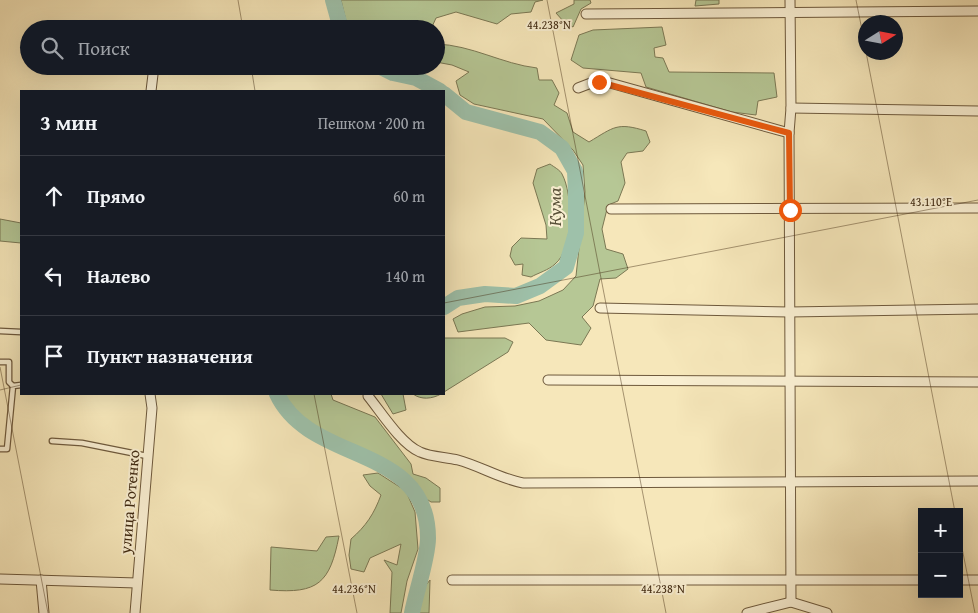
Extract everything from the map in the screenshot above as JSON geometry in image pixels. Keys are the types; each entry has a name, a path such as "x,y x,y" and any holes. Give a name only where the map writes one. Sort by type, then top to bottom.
{"street":[{"path":"790,0 789,312 791,602"},
{"path":"586,14 978,12"},
{"path":"152,90 153,75"},
{"path":"578,88 591,83 610,83 789,133"},
{"path":"791,108 978,111"},
{"path":"611,209 978,208"},
{"path":"600,308 789,312 978,309"},
{"path":"548,380 978,382"},
{"name":"улица Ротенко","path":"135,613 152,408 150,395"},
{"path":"368,396 406,442 420,452 458,460 483,468 512,481 523,483 978,481"},
{"path":"0,579 138,583"},
{"path":"41,580 44,613"},
{"path":"452,580 918,580"},
{"path":"963,580 978,580"},
{"path":"748,613 791,602 827,613"}],"lane":[{"path":"0,331 20,332"},
{"path":"0,362 9,362 10,382 13,386 6,449 0,449"},
{"path":"13,386 20,385"},
{"path":"52,440 82,443 147,456"}],"green space":[{"path":"341,0 543,0 535,2 531,12 511,14 497,24 456,12 436,18 435,20 346,20"},
{"path":"574,0 590,0 591,3 581,9 573,27 564,22 556,13 574,4"},
{"path":"696,0 719,0 719,4 695,6"},
{"path":"662,27 666,45 654,48 655,57 663,58 669,72 774,73 777,97 758,101 756,115 732,112 646,87 641,73 583,68 571,60 579,35 593,30"},
{"path":"445,45 537,68 539,80 552,80 559,93 554,105 567,113 573,132 589,142 616,127 636,128 646,131 650,142 643,151 627,153 621,162 625,183 618,201 608,205 602,229 606,249 623,254 628,269 616,278 600,279 593,306 582,317 591,328 581,345 546,340 529,323 458,332 453,319 462,314 485,307 515,306 539,301 563,290 576,276 585,192 583,165 573,150 543,119 474,104 460,95 456,81 469,72 445,64"},
{"path":"550,164 561,173 566,183 570,221 566,246 555,264 531,277 522,275 523,264 515,265 510,256 512,247 521,238 547,239 546,225 533,183 537,169"},
{"path":"0,219 20,223 20,243 0,241"},
{"path":"445,338 505,338 513,342 508,352 445,391"},
{"path":"283,395 331,395 333,400 375,417 411,464 413,474 426,478 440,488 440,502 431,502 422,496 408,476 386,463 324,436 289,409"},
{"path":"382,395 403,395 406,410 393,414"},
{"path":"415,395 439,395 427,398"},
{"path":"378,473 406,491 415,512 418,549 407,581 401,613 390,613 392,572 384,560 397,565 401,544 370,558 364,572 351,569 349,555 351,539 369,519 381,495 370,486 363,475"},
{"path":"339,536 331,565 326,575 319,582 311,587 300,590 270,590 271,547 317,551 326,537"},
{"path":"430,580 429,613 417,613 419,594"}],"waterway":[{"name":"Кума","path":"333,0 339,20"},
{"name":"Кума","path":"402,75 416,78 438,90"},
{"name":"Кума","path":"445,95 466,112 540,132 562,148 575,171 576,195 576,233 566,267 540,286 516,296 485,294 458,298 445,306"},
{"name":"Кума","path":"278,395 293,417 315,433 389,469 409,485 423,507 428,538 424,565 412,613"}],"route":[{"path":"599,82 610,83 789,133 790,210"}]}
